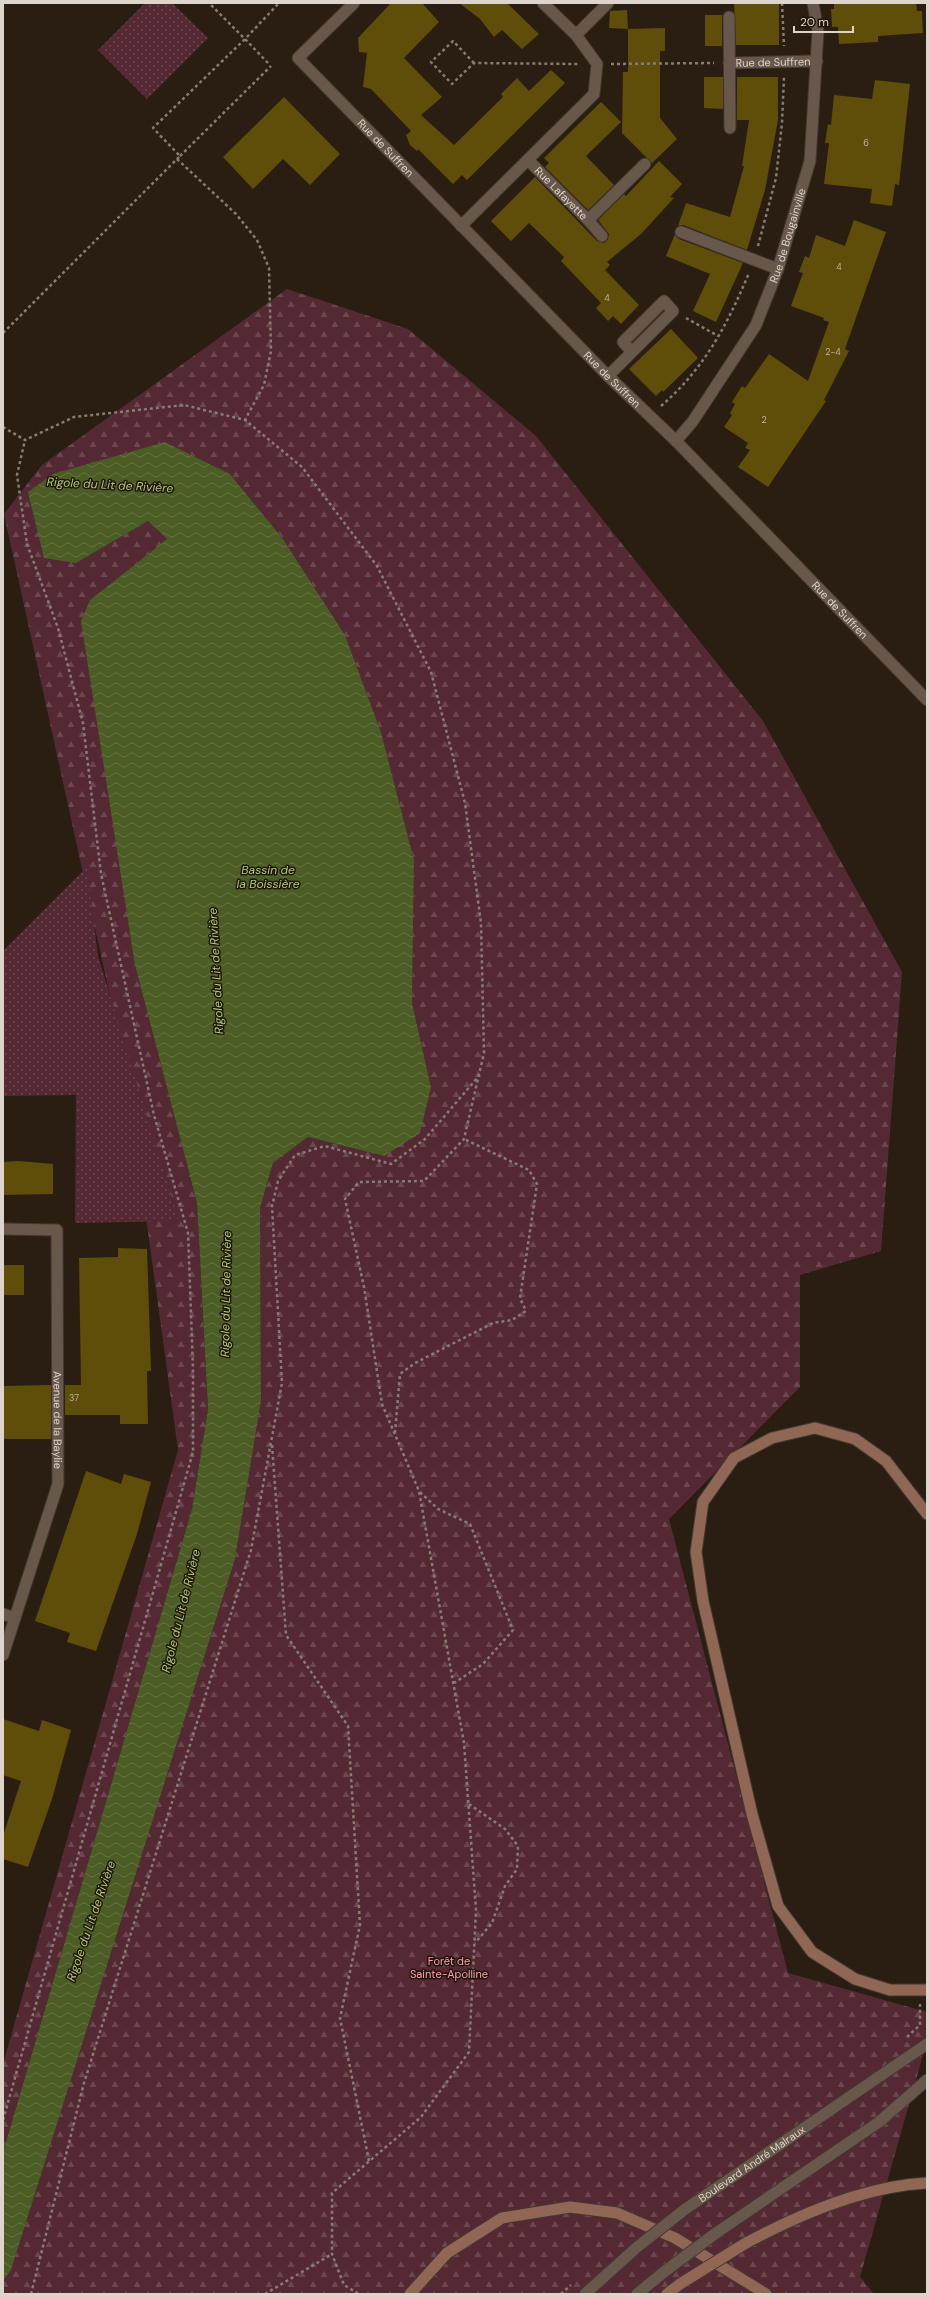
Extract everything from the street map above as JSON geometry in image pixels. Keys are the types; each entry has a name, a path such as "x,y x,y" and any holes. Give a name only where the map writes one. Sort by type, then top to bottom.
{"main road":[{"path":"927,1514 886,1461 855,1439 815,1428 772,1438 734,1458 702,1502 696,1552 705,1609 752,1814 778,1906 812,1952 855,1979 890,1990 927,1990"},
{"path":"667,2294 680,2284 746,2243 829,2205 867,2194 927,2183"},
{"path":"410,2294 448,2253 502,2218 570,2207 617,2213 675,2238 766,2294"}],"street":[{"name":"Rue de Suffren","path":"354,3 298,58 608,376 648,416 676,441 927,700"},
{"name":"Rue Lafayette","path":"461,226 594,94 597,64 576,35 543,3"},
{"path":"576,35 608,3"},
{"name":"Rue de Bougainville","path":"676,441 698,415 756,325 778,269 810,161 818,30 813,3"},
{"name":"Rue de Suffren","path":"729,17 730,128"},
{"name":"Rue de Suffren","path":"729,63 817,61"},
{"name":"Rue Lafayette","path":"528,160 588,220 645,164"},
{"path":"588,220 602,236"},
{"path":"681,232 778,269"},
{"path":"608,376 674,312"},
{"name":"Avenue de la Baylie","path":"3,1229 57,1230 58,1484 3,1655"},
{"path":"3,1614 15,1618"},
{"name":"Boulevard André Malraux","path":"585,2294 636,2248 684,2210 927,2044"},
{"path":"638,2294 664,2272 716,2233 878,2122 927,2080"}],"path":[{"path":"3,334 270,65 209,3"},
{"path":"180,156 153,128 279,3"},
{"path":"648,416 672,396 699,368 718,336 755,260 776,178 782,123 785,62 782,3"},
{"path":"453,41 474,63 452,84 431,62 453,41"},
{"path":"177,159 236,214 257,240 269,268 271,351 264,385 245,420"},
{"path":"674,312 718,336"},
{"path":"25,440 74,417 184,405 245,420 302,467 377,566 431,672 465,803 481,923 484,1053 464,1139 424,1181 359,1182 346,1199 364,1287 382,1404 419,1492 464,1742 476,1910 469,2052 421,2116 332,2194 332,2254 344,2285 359,2294"},
{"path":"3,427 25,440"},
{"path":"3,2120 193,1452 193,1368 188,1233 154,1115 101,874 83,723 58,628 27,544 17,475 25,440"},
{"path":"31,2294 84,2083 251,1550 282,1383 272,1206 278,1181 295,1155 325,1146 391,1164 425,1139 478,1077"},
{"path":"395,1434 400,1374 415,1363 493,1323 512,1320 526,1310 520,1298 537,1184 528,1170 464,1139"},
{"path":"272,1440 286,1635 348,1726 360,1925 340,2018 369,2162"},
{"path":"419,1492 438,1508 470,1524 513,1630 483,1664 454,1683"},
{"path":"468,1804 505,1829 518,1846 517,1870 505,1886 492,1923 474,1944"},
{"path":"905,2039 920,2025 920,2000"},
{"path":"265,2294 332,2254"}],"green space":[{"path":"145,3 172,3 208,38 147,99 98,50"},
{"name":"Forêt de Sainte-Apolline","path":"287,289 408,329 536,436 763,721 902,972 881,1251 800,1275 800,1387 669,1519 788,1973 927,2012 927,2041 860,2277 874,2294 3,2294 3,2281 11,2270 235,1559 261,1401 260,1208 273,1163 308,1137 384,1156 431,1087 412,1003 414,860 381,732 345,635 283,539 230,474 165,442 76,563 148,521 167,539 90,600 135,965 197,1203 208,1409 192,1509 3,2152 3,2064 178,1450 125,1064 4,514 42,465"},
{"path":"87,867 98,956 179,1221 75,1223 76,1095 3,1096 3,951"}],"water":[{"name":"Bassin de la Boissière","path":"165,442 230,474 283,539 345,635 381,732 414,860 412,1003 431,1087 420,1133 384,1156 308,1137 273,1163 260,1208 261,1401 235,1559 11,2270 3,2281 3,2152 192,1509 208,1409 197,1203 135,965 81,621 90,600 167,539 148,521 76,563 44,558 28,492 53,474"}],"building":[{"path":"391,3 422,3 439,22 404,58 442,97 421,115 454,145 503,97 501,94 517,78 529,91 551,70 565,83 467,180 462,175 453,184 418,149 417,151 410,145 406,135 411,131 371,89 363,87 367,53 359,52 358,38"},
{"path":"459,3 507,3 539,34 522,49 502,30 494,37 480,19"},
{"path":"734,3 779,3 779,45 736,45"},
{"path":"834,3 916,3 917,11 922,11 923,33 878,36 878,42 839,44 838,27 832,27 831,9 834,9"},
{"path":"627,10 628,29 609,28 610,11"},
{"path":"705,15 722,15 722,46 705,46"},
{"path":"665,28 665,51 660,51 660,118 677,139 652,163 622,133 623,72 628,72 628,29"},
{"path":"704,77 723,77 723,109 704,108"},
{"path":"737,77 778,77 778,120 765,190 747,250 683,225 678,226 686,203 730,217 744,166 742,166 749,120 737,120"},
{"path":"875,80 910,84 899,185 895,184 892,206 870,203 872,189 824,184 829,143 825,143 828,124 831,125 834,95 872,99"},
{"path":"284,97 340,154 310,185 283,159 253,189 223,157"},
{"path":"601,102 621,122 586,156 614,185 588,210 545,167 549,163 544,158"},
{"path":"659,161 682,184 670,197 674,198 641,234 607,262 610,265 605,270 639,305 621,324 613,316 608,321 596,308 601,303 561,261 564,257 529,223 511,241 491,221 535,177 597,241 604,243 608,239 609,234 598,220 624,194 626,196"},
{"path":"854,220 886,232 845,349 849,351 824,400 826,401 768,487 738,467 750,450 745,448 748,443 724,427 732,415 730,413 735,404 732,402 742,386 745,388 769,354 808,381 829,322 823,320 824,318 791,306 803,273 799,272 805,256 809,258 816,235 845,246"},
{"path":"675,234 679,239 743,263 716,322 693,311 710,274 666,256"},
{"path":"671,329 698,358 663,392 662,390 656,396 629,369"},
{"path":"18,1161 53,1164 53,1194 3,1195 3,1162"},
{"path":"118,1248 147,1249 151,1371 147,1371 148,1424 120,1424 120,1415 65,1415 65,1385 81,1385 79,1258 118,1257"},
{"path":"3,1265 24,1265 24,1295 3,1295"},
{"path":"51,1385 51,1439 3,1439 3,1386"},
{"path":"86,1471 121,1484 124,1474 151,1482 137,1534 96,1651 67,1642 70,1633 35,1621"},
{"path":"3,1719 39,1731 42,1720 71,1730 52,1799 28,1867 3,1859 3,1836 21,1781 3,1775"}],"water label":[{"name":"Rigole du Lit de Rivière","path":"110,485"},
{"name":"Rigole du Lit de Rivière","path":"216,971"},
{"name":"Rigole du Lit de Rivière","path":"226,1294"},
{"name":"Rigole du Lit de Rivière","path":"181,1611"},
{"name":"Rigole du Lit de Rivière","path":"91,1921"}]}
